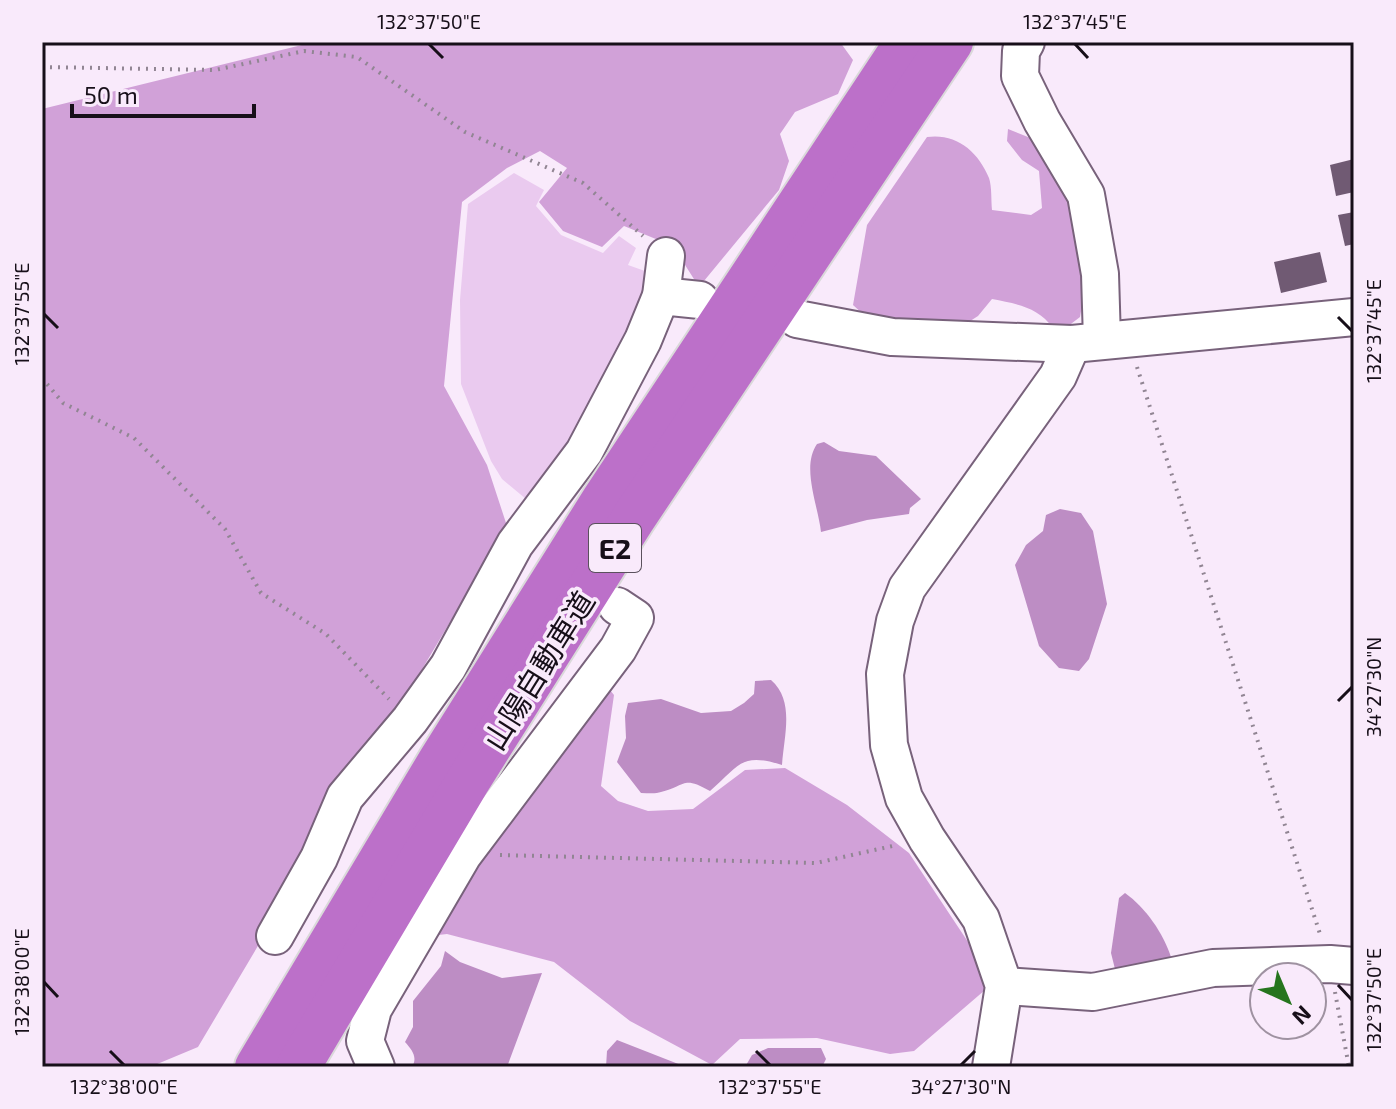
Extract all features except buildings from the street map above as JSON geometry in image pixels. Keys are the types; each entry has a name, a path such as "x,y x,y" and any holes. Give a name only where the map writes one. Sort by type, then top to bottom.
{"highway":[{"name":"山陽自動車道","path":"257,1067 440,761 603,501 907,42"},
{"name":"山陽自動車道","path":"298,1067 468,781 616,545 951,42"}],"street":[{"path":"1026,42 1021,51 1020,76 1042,121 1086,195 1100,274 1103,340"},
{"path":"275,936 319,858 345,797 410,720 448,667 526,549 584,452 643,340 661,296 666,256"},
{"path":"661,296 700,300"},
{"path":"797,319 892,337 1103,340 1354,317"},
{"path":"991,1067 1004,986 981,919 927,839 904,798 889,745 885,674 895,621 907,588 1058,376 1103,340"},
{"path":"376,1067 365,1041 373,1009 463,855 618,649 635,618 617,606"},
{"path":"1004,986 1093,992 1213,968 1342,965"}],"path":[{"path":"42,67 215,70 304,51 357,57 465,132 583,183 666,256"},
{"path":"1103,340 1137,369 1342,965 1349,1067"},
{"path":"42,378 63,403 134,438 225,529 261,593 326,634 410,720"},
{"path":"463,855 816,863 927,839"}],"shaded area":[{"path":"314,42 840,42 853,60 838,94 795,112 780,134 789,161 779,190 699,287 673,246 624,226 602,247 563,231 539,202 567,168 540,151 507,168 462,202 444,386 487,465 507,526 198,1047 150,1067 42,1067 42,109"},
{"path":"1008,129 1043,143 1070,204 1084,294 1080,317 1063,330 1053,328 1034,311 992,299 978,316 964,325 920,326 864,315 853,305 867,225 927,137 956,141 972,152 989,178 992,210 1031,215 1042,208 1039,171 1022,160 1007,141"},
{"path":"514,173 544,190 536,206 561,235 603,253 619,236 636,248 628,265 659,276 646,322 532,504 502,479 491,461 461,384 460,300 468,204"},
{"path":"824,442 839,451 876,456 921,499 910,508 909,514 867,520 821,532 810,464 817,444"},
{"path":"1060,509 1081,513 1093,531 1107,604 1089,659 1079,671 1059,668 1039,646 1015,565 1026,545 1043,531 1046,515"},
{"path":"771,680 786,708 782,765 758,760 742,763 710,791 684,783 659,793 641,793 617,762 626,738 628,703 661,699 701,713 731,711 754,694 755,681"},
{"path":"605,684 614,695 601,786 618,801 648,811 693,809 745,770 785,768 847,805 909,853 986,969 985,990 914,1051 890,1054 817,1038 740,1039 712,1065 630,1021 554,962 447,934 421,937"},
{"path":"1125,893 1153,922 1171,957 1115,969 1111,953 1119,898"},
{"path":"445,951 460,962 502,978 542,973 507,1067 412,1067 414,1057 405,1042 413,1027 413,1001 441,966"},
{"path":"617,1040 686,1067 606,1067 607,1051"},
{"path":"768,1048 821,1048 826,1059 822,1067 745,1067 752,1055"}]}
